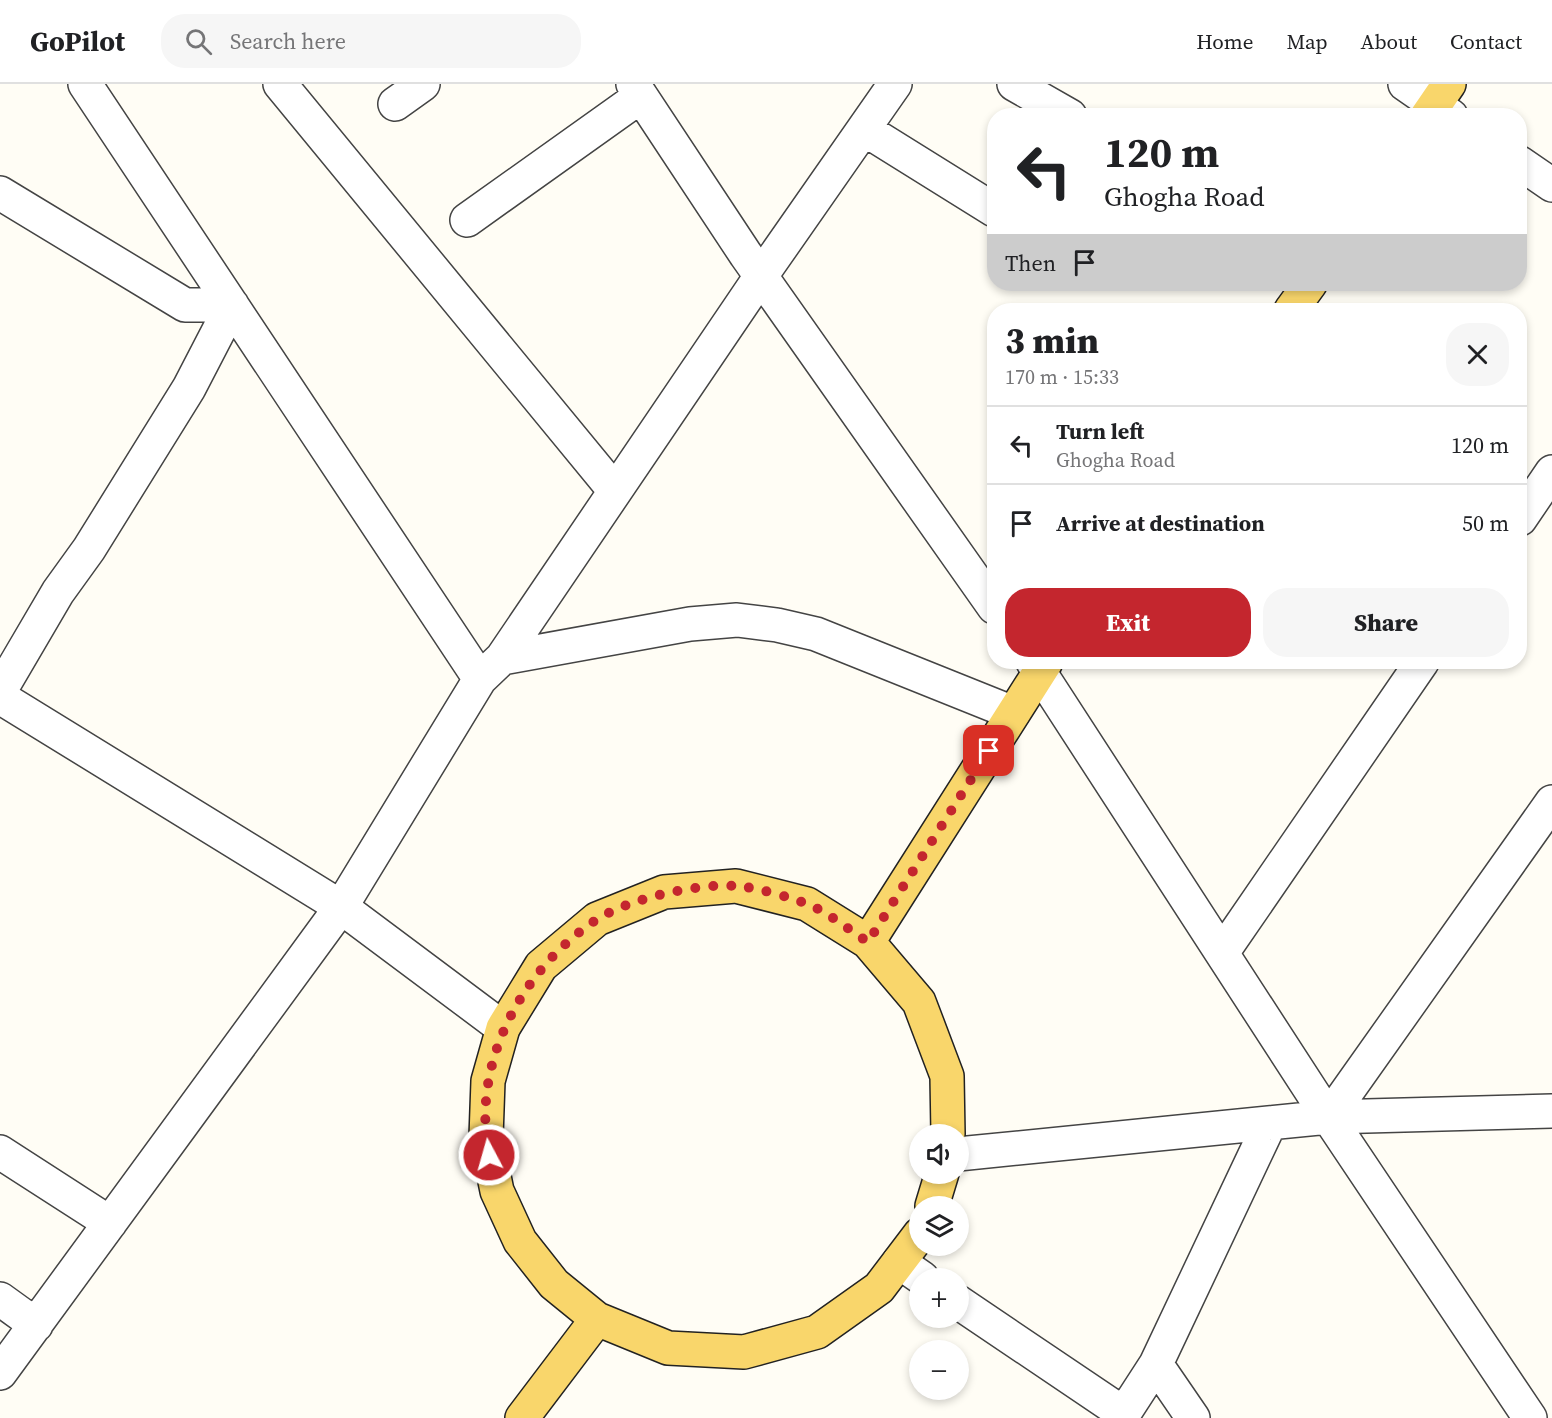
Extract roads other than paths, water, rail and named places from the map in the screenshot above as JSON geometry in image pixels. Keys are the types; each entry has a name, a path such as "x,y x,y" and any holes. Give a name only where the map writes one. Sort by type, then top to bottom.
{"main road":[{"path":"868,942 1013,713 1038,669"},
{"path":"909,1271 879,1288 817,1332 744,1352 668,1348 597,1319 554,1284 519,1241 497,1191 486,1137 488,1081 503,1028 541,966 597,919 664,892 736,886 807,904 868,942 919,1002 946,1076 948,1124"},
{"path":"522,1418 597,1319"}],"street":[{"path":"85,84 232,305 491,668"},
{"path":"280,84 615,491"},
{"path":"395,104 423,84"},
{"path":"0,1374 341,907 491,668 895,84"},
{"path":"1014,84 1056,108"},
{"path":"1405,84 1440,105"},
{"path":"467,220 637,90 760,276 987,597"},
{"path":"864,129 987,206"},
{"path":"1527,168 1552,185"},
{"path":"0,192 185,305 232,305"},
{"path":"0,691 58,592 89,549 189,388 232,305"},
{"path":"1527,509 1552,472"},
{"path":"491,668 690,624 747,621 816,634 1013,713"},
{"path":"1043,669 1329,1118 1530,1418"},
{"path":"1222,953 1417,669"},
{"path":"0,696 341,907 503,1028"},
{"path":"1329,1118 1552,802"},
{"path":"969,1153 1329,1118 1548,1116"},
{"path":"969,1310 1122,1416 1156,1364 1270,1123"},
{"path":"0,1152 110,1223"},
{"path":"0,1299 36,1325"},
{"path":"1156,1364 1193,1418"}]}
